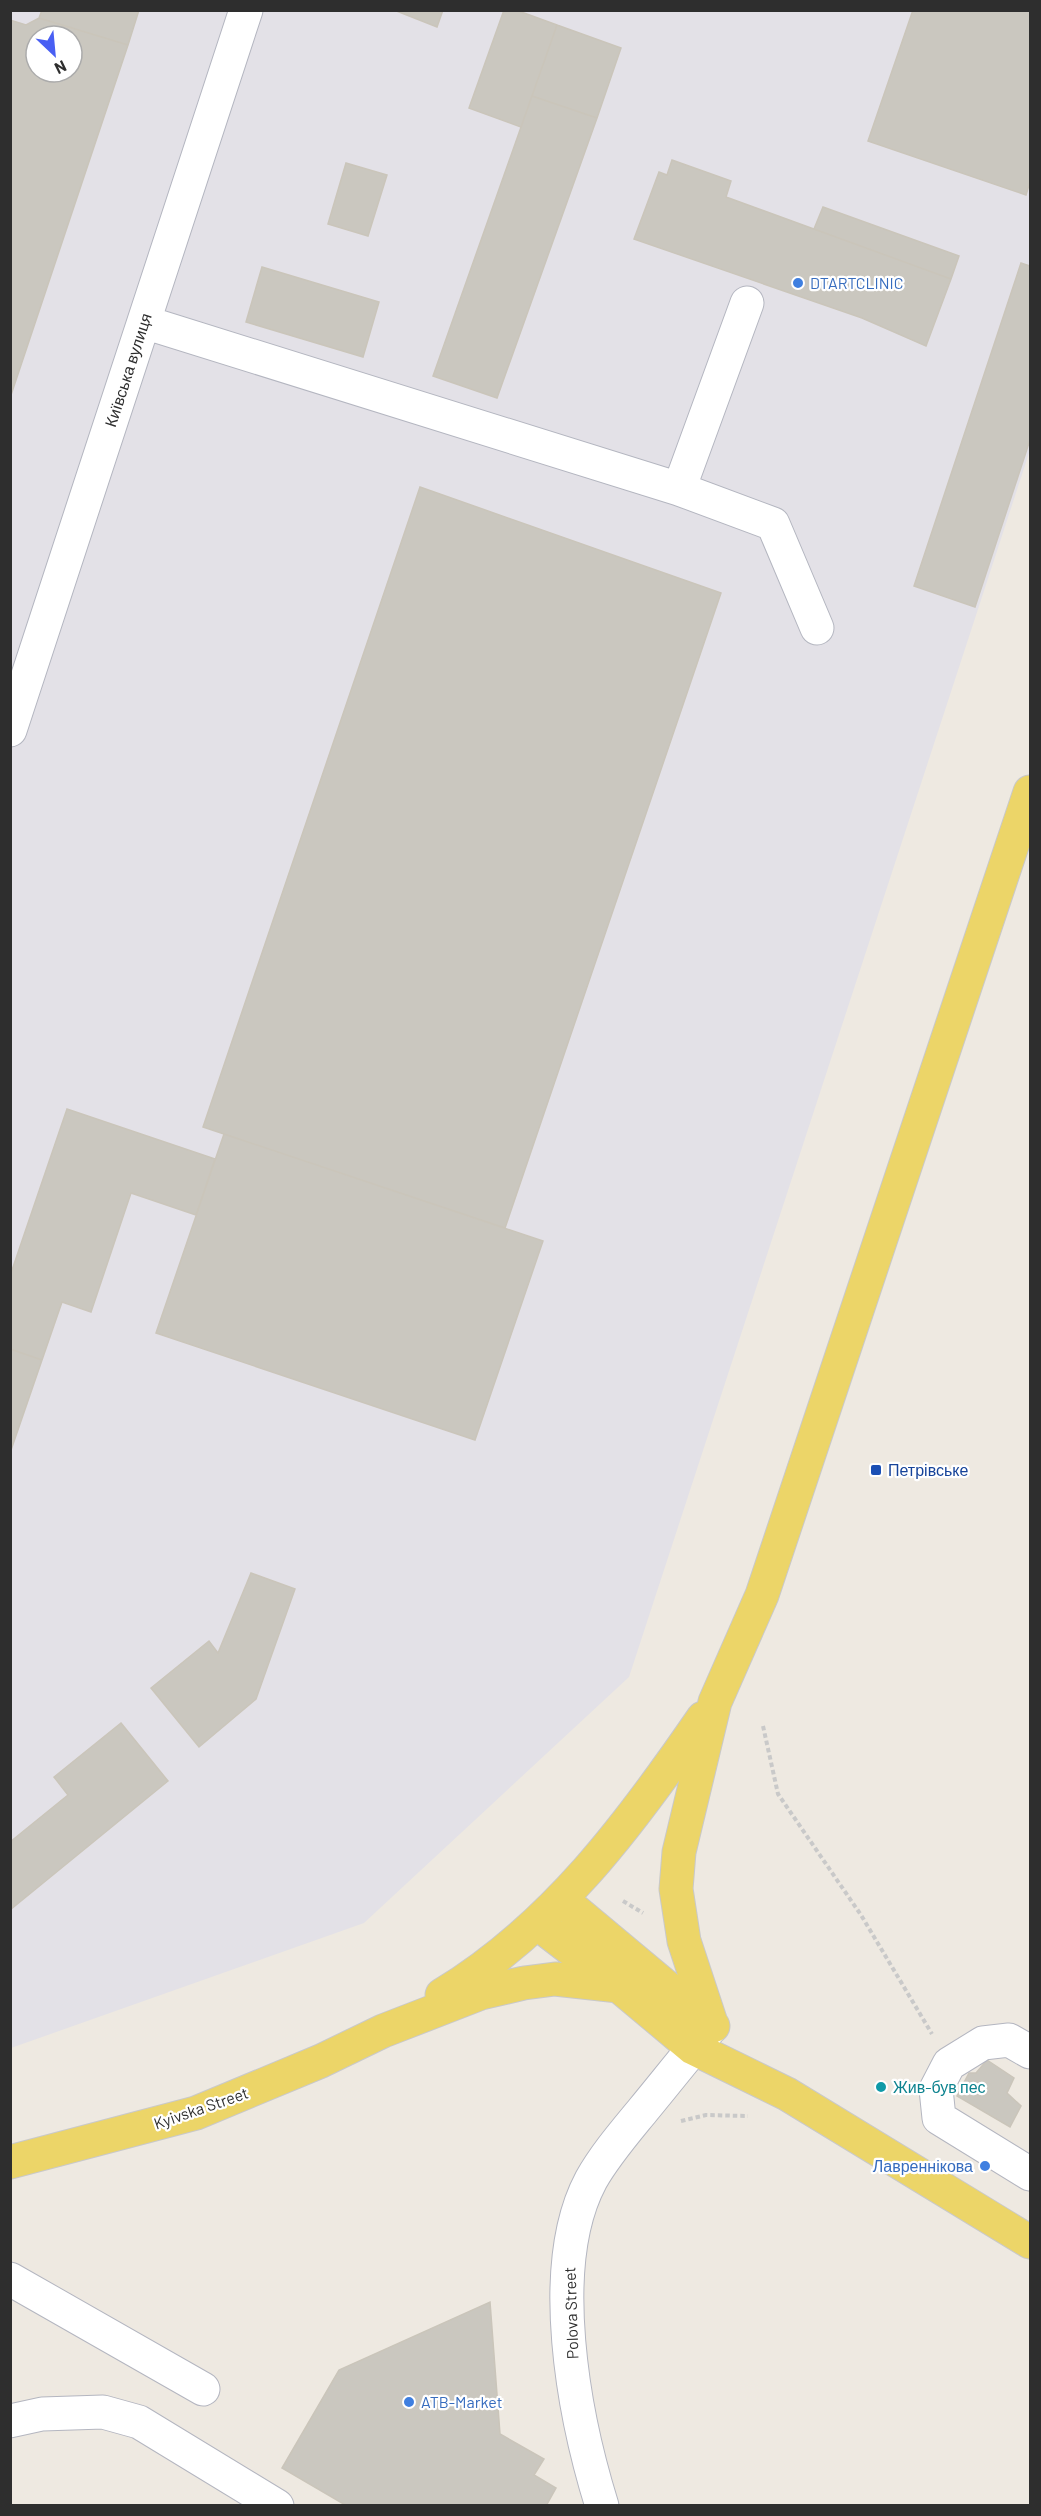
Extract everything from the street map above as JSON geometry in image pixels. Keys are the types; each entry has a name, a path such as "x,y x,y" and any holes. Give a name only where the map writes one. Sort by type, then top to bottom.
{"main road":[{"path":"703,2037 676,1889 679,1852 715,1702 762,1595 1030,792"},
{"path":"383,2031 458,1985 509,1948 537,1923 597,1859 658,1784 715,1702"},
{"path":"561,1899 703,2037"},
{"path":"537,1923 619,1986 703,2037 787,2094 1030,2242"},
{"path":"383,2031 481,1993 524,1983 555,1979 619,1986"},
{"name":"Kyivska Street","path":"10,2162 196,2113 321,2061 383,2031"}],"street":[{"name":"Київська вулиця","path":"10,730 246,10"},
{"path":"678,489 747,303"},
{"path":"144,322 678,489 773,524 817,628"},
{"name":"Polova Street","path":"602,2505 580,2416 569,2343 567,2283 573,2224 591,2180 614,2145 703,2037"},
{"path":"1030,2052 1009,2040 982,2043 949,2064 936,2089 939,2118 1030,2174"},
{"path":"10,2279 203,2389"},
{"path":"10,2421 42,2414 103,2412 139,2422 277,2505"}],"path":[{"path":"763,1726 778,1794 861,1915 949,2064"},
{"path":"614,1896 650,1917"},
{"path":"680,2122 706,2115 757,2118"}],"shaded area":[{"path":"10,11 1030,11 1030,450 629,1677 364,1923 11,2048"}],"building":[{"path":"42,10 139,10 128,45 84,32 84,24 59,24 39,18"},
{"path":"394,10 443,10 437,27"},
{"path":"504,10 516,10 557,25 521,127 469,108"},
{"path":"913,10 1030,10 1030,182 1026,195 868,141"},
{"path":"39,18 59,24 28,24"},
{"path":"10,20 24,24 24,84 84,84 84,32 128,45 10,398"},
{"path":"557,25 621,48 597,118 532,96"},
{"path":"532,96 597,118 497,398 433,376"},
{"path":"672,160 731,181 726,197 951,279 926,346 862,318 634,239 659,172 667,175"},
{"path":"346,163 387,175 368,236 328,224"},
{"path":"823,207 959,256 951,279 814,229"},
{"path":"1021,263 1030,266 1030,440 975,607 914,586"},
{"path":"262,267 379,302 363,357 246,322"},
{"path":"420,487 721,593 505,1228 203,1127"},
{"path":"67,1109 215,1159 196,1215 131,1193 91,1312 62,1302 42,1360 10,1349 10,1276"},
{"path":"224,1134 543,1241 475,1440 156,1333"},
{"path":"10,1349 42,1360 10,1453"},
{"path":"251,1573 295,1589 256,1699 199,1747 151,1688 209,1641 218,1653"},
{"path":"121,1723 168,1781 10,1910 10,1842 68,1795 54,1777"},
{"path":"987,2060 1014,2078 1007,2093 1021,2106 1010,2127 957,2096 969,2073 976,2073"},
{"name":"ATB-Market","path":"490,2302 500,2434 544,2459 534,2475 556,2488 546,2506 347,2506 282,2468 339,2370"}],"place":[{"name":"DTARTCLINIC","path":"798,283"},
{"name":"Петрівське","path":"876,1470"},
{"name":"Жив-був пес","path":"881,2087"},
{"name":"Лавреннікова","path":"985,2166"},
{"name":"ATB-Market","path":"409,2402"}]}
